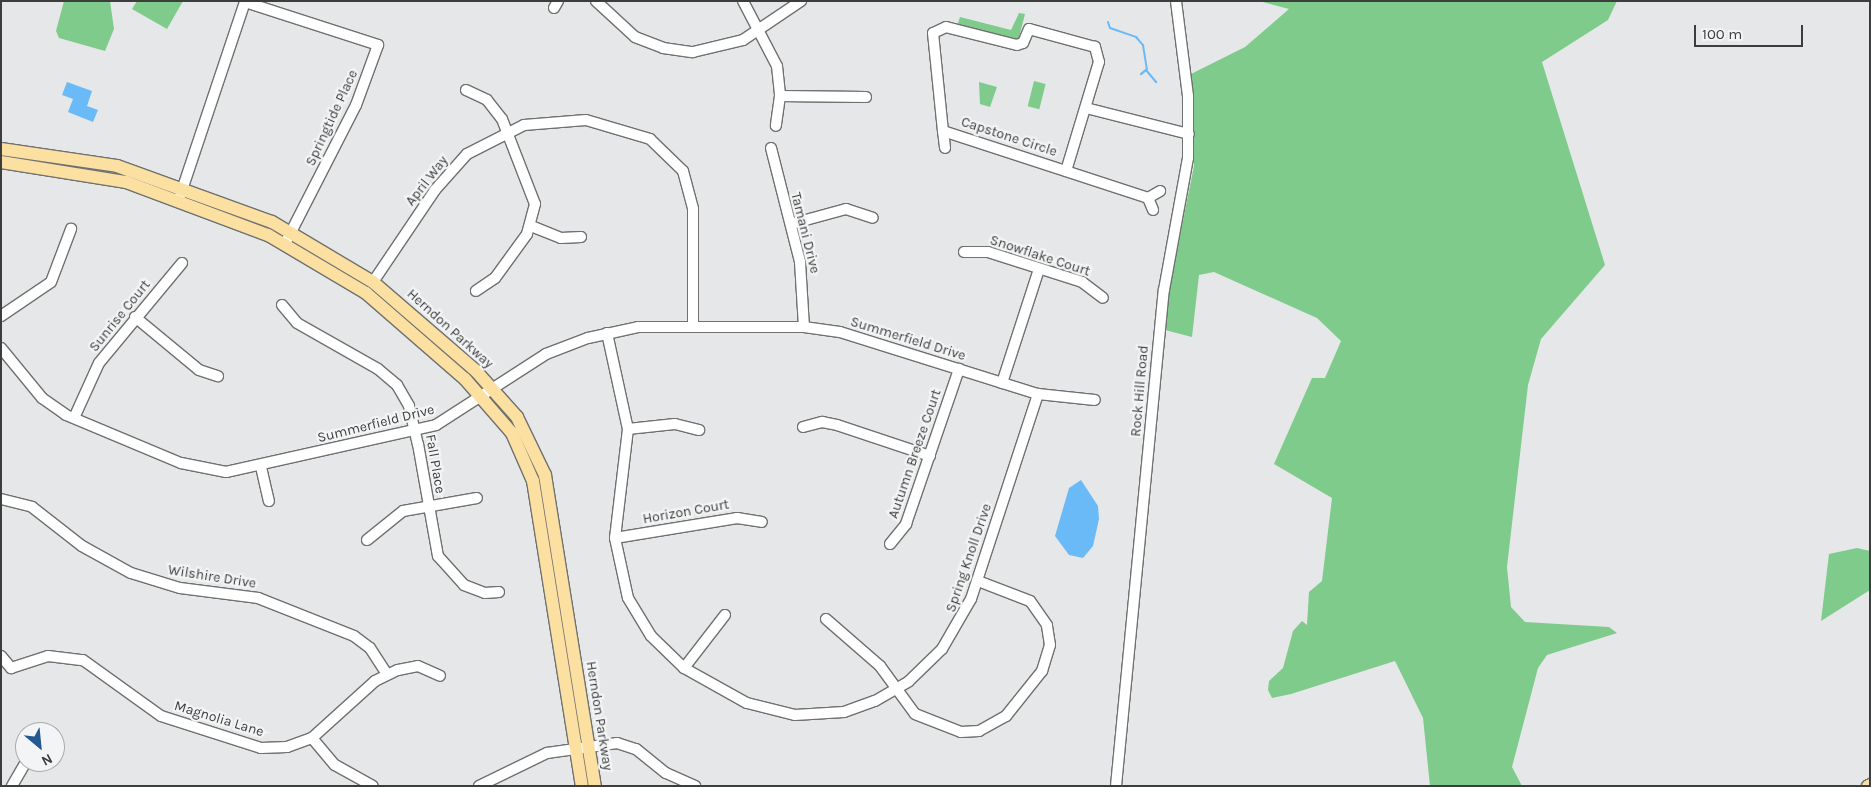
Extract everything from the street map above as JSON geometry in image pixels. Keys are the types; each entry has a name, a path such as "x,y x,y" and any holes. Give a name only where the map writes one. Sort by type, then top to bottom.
{"main road":[{"name":"Herndon Parkway","path":"1,149 103,162 184,187 373,282 427,324 491,387 525,430 545,475 582,746 582,786"},
{"name":"Herndon Parkway","path":"1,162 101,176 288,238 396,315 480,396 512,433 533,481 582,746 595,786"}],"street":[{"path":"596,1 635,37 678,51 724,47 760,30 801,1"},
{"path":"743,1 760,30 776,66 780,96 776,126"},
{"name":"Rock Hill Road","path":"1116,786 1164,290 1186,179 1189,134 1176,1"},
{"name":"Springtide Place","path":"178,200 184,187 245,2 378,45 356,105 288,238"},
{"name":"Capstone Circle","path":"945,148 931,39 938,28 1017,45 1023,43 1029,29 1095,47 1100,55 1066,171"},
{"path":"466,90 487,100 508,130 534,199 531,226 495,278 476,291"},
{"path":"780,96 866,97"},
{"path":"1086,108 1189,134"},
{"name":"April Way","path":"373,282 448,173 478,146 508,130 542,121 591,120 637,133 668,153 686,178 693,201 693,325"},
{"name":"Capstone Circle","path":"943,131 1148,198"},
{"name":"Tamani Drive","path":"771,148 791,224 804,284 804,326"},
{"path":"1153,210 1148,198 1160,192"},
{"path":"791,224 846,209 873,218"},
{"path":"531,226 561,238 581,237"},
{"path":"1,316 51,282 71,229"},
{"name":"Snowflake Court","path":"964,252 986,251 1088,285 1103,298"},
{"name":"Sunrise Court","path":"74,418 99,363 182,263"},
{"path":"1002,382 1039,269"},
{"name":"Fall Place","path":"282,305 297,323 389,376 404,395 415,430 435,548 450,574 477,591 499,592"},
{"path":"135,318 199,370 218,376"},
{"name":"Summerfield Drive","path":"1,348 42,398 74,418 198,469 226,472 261,467 415,430 447,420 491,387 546,354 607,333 693,325 804,326 862,337 1038,394 1095,400"},
{"name":"Spring Knoll Drive","path":"607,333 628,429 615,538 621,577 635,612 652,636 684,668 747,703 795,715 844,712 898,689 942,649 962,620 978,580 1038,394"},
{"name":"Autumn Breeze Court","path":"890,544 906,524 959,369"},
{"path":"628,429 675,424 699,430"},
{"path":"803,427 837,425 930,456"},
{"path":"261,467 269,501"},
{"path":"367,540 392,518 428,504 477,498"},
{"name":"Wilshire Drive","path":"1,499 32,507 82,546 131,573 180,588 258,598 354,636 370,648 387,674"},
{"name":"Horizon Court","path":"615,538 737,518 762,522"},
{"path":"826,619 871,656 922,720 961,732 979,731 1006,716 1042,671 1050,645 1043,615 1022,596 978,580"},
{"path":"684,668 724,615"},
{"name":"Magnolia Lane","path":"1,656 11,668 48,656 77,658 102,670 151,710 190,727 261,748 287,747 312,738 387,674 418,666 440,676"},
{"path":"312,738 335,765 373,786"},
{"path":"479,786 495,782 532,758 582,746 627,745 683,783 695,786"},
{"path":"12,786 20,772"}],"green space":[{"path":"64,1 110,1 114,29 105,51 59,38 56,31"},
{"path":"137,1 183,1 167,29 132,9"},
{"path":"1259,1 1617,1 1608,20 1542,62 1605,265 1541,339 1528,385 1507,567 1511,607 1525,622 1609,627 1617,633 1547,655 1538,668 1512,767 1522,786 1430,786 1423,718 1395,661 1291,694 1272,698 1268,690 1269,681 1283,668 1293,631 1302,621 1307,625 1309,592 1322,581 1332,498 1274,464 1312,378 1325,378 1341,341 1317,318 1214,272 1199,275 1192,337 1161,329 1194,166 1191,74 1245,47 1289,9"},
{"path":"1019,13 1025,14 1018,41 957,26 960,17 1011,30"},
{"path":"1034,81 1046,84 1039,109 1028,106"},
{"path":"979,82 997,87 990,107 980,104"},
{"path":"1857,548 1870,551 1870,590 1821,621 1829,554"}],"water":[{"path":"67,82 92,91 87,106 98,110 93,122 68,112 73,99 62,95"},
{"path":"1081,480 1098,506 1099,519 1093,546 1083,558 1069,555 1055,536 1069,488"}],"waterway":[{"path":"1108,22 1110,28 1136,37 1143,45 1147,69 1141,74 1146,70 1156,82"}]}
